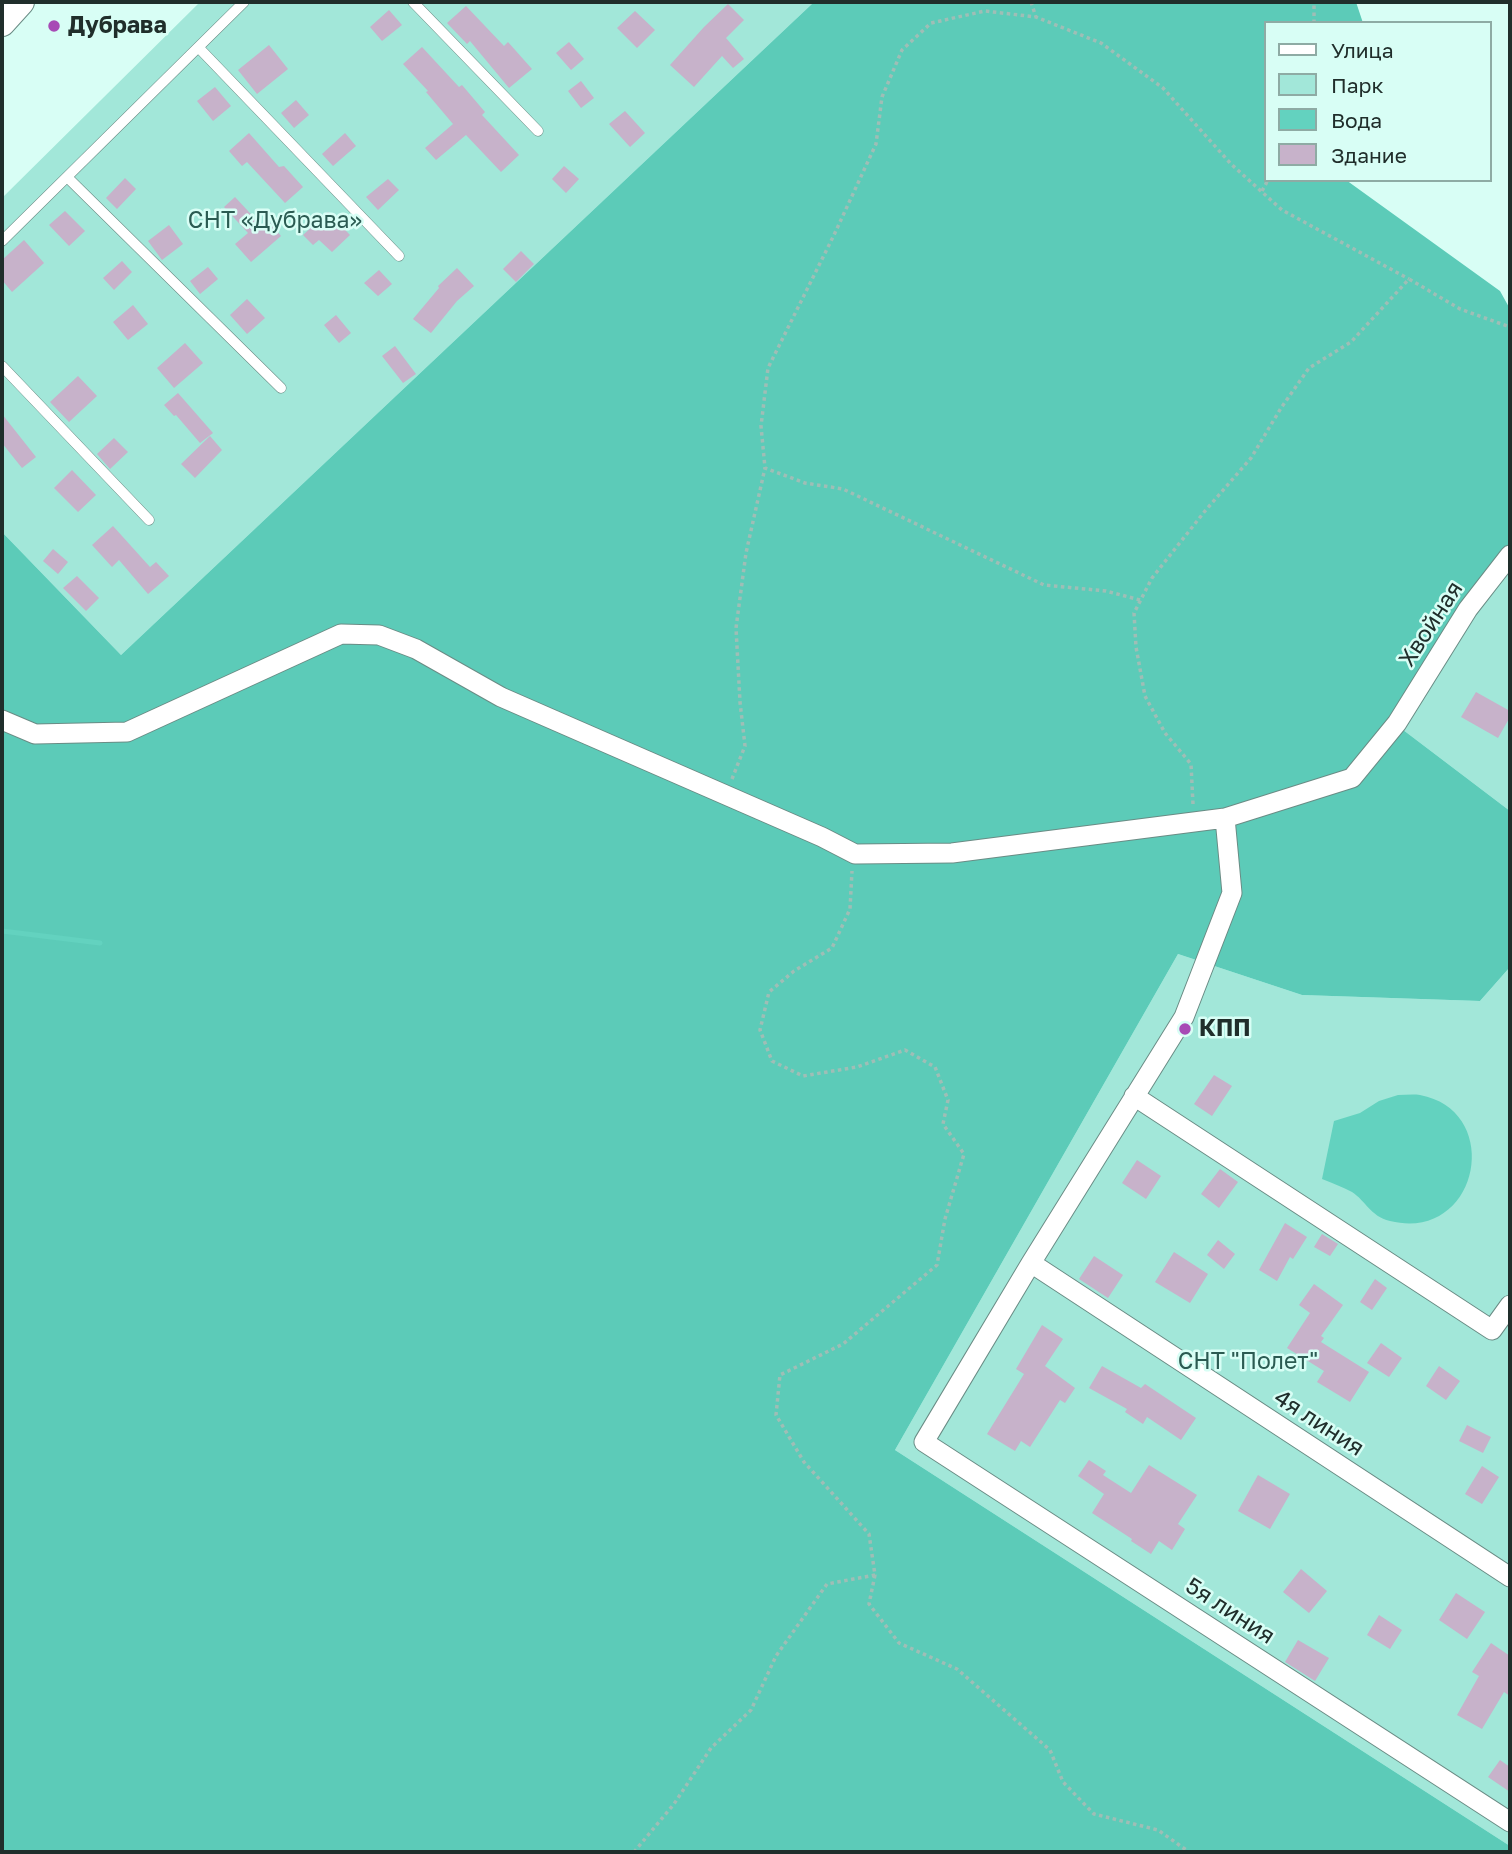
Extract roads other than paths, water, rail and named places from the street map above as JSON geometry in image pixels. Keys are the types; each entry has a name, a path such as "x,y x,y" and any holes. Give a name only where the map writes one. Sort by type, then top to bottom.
{"main road":[{"path":"2,23 21,2"}],"street":[{"name":"Хвойная","path":"2,720 35,734 127,732 341,635 379,635 416,649 501,697 822,837 855,854 952,853 1225,818 1352,778 1397,723 1468,609 1510,555"},
{"path":"1031,1263 1184,1017 1231,893 1225,818"},
{"path":"1134,1096 1492,1330 1510,1305"},
{"name":"5я линия","path":"1031,1263 924,1442 1510,1822"},
{"name":"4я линия","path":"1031,1263 1510,1577"}],"lane":[{"path":"2,241 244,2"},
{"path":"412,2 538,131"},
{"path":"198,48 399,256"},
{"path":"67,177 281,388"},
{"path":"2,366 149,520"}],"water":[{"path":"1398,1095 1420,1095 1447,1106 1464,1125 1471,1148 1470,1172 1461,1195 1444,1213 1420,1223 1383,1219 1352,1192 1322,1179 1334,1121 1360,1113 1379,1101"}],"waterway":[{"path":"2,931 100,943"}],"place":[{"name":"Дубрава","path":"54,26"},
{"name":"КПП","path":"1185,1029"}],"park label":[{"name":"СНТ «Дубрава»","path":"275,221"},
{"name":"СНТ \"Полет\"","path":"1248,1362"}]}
